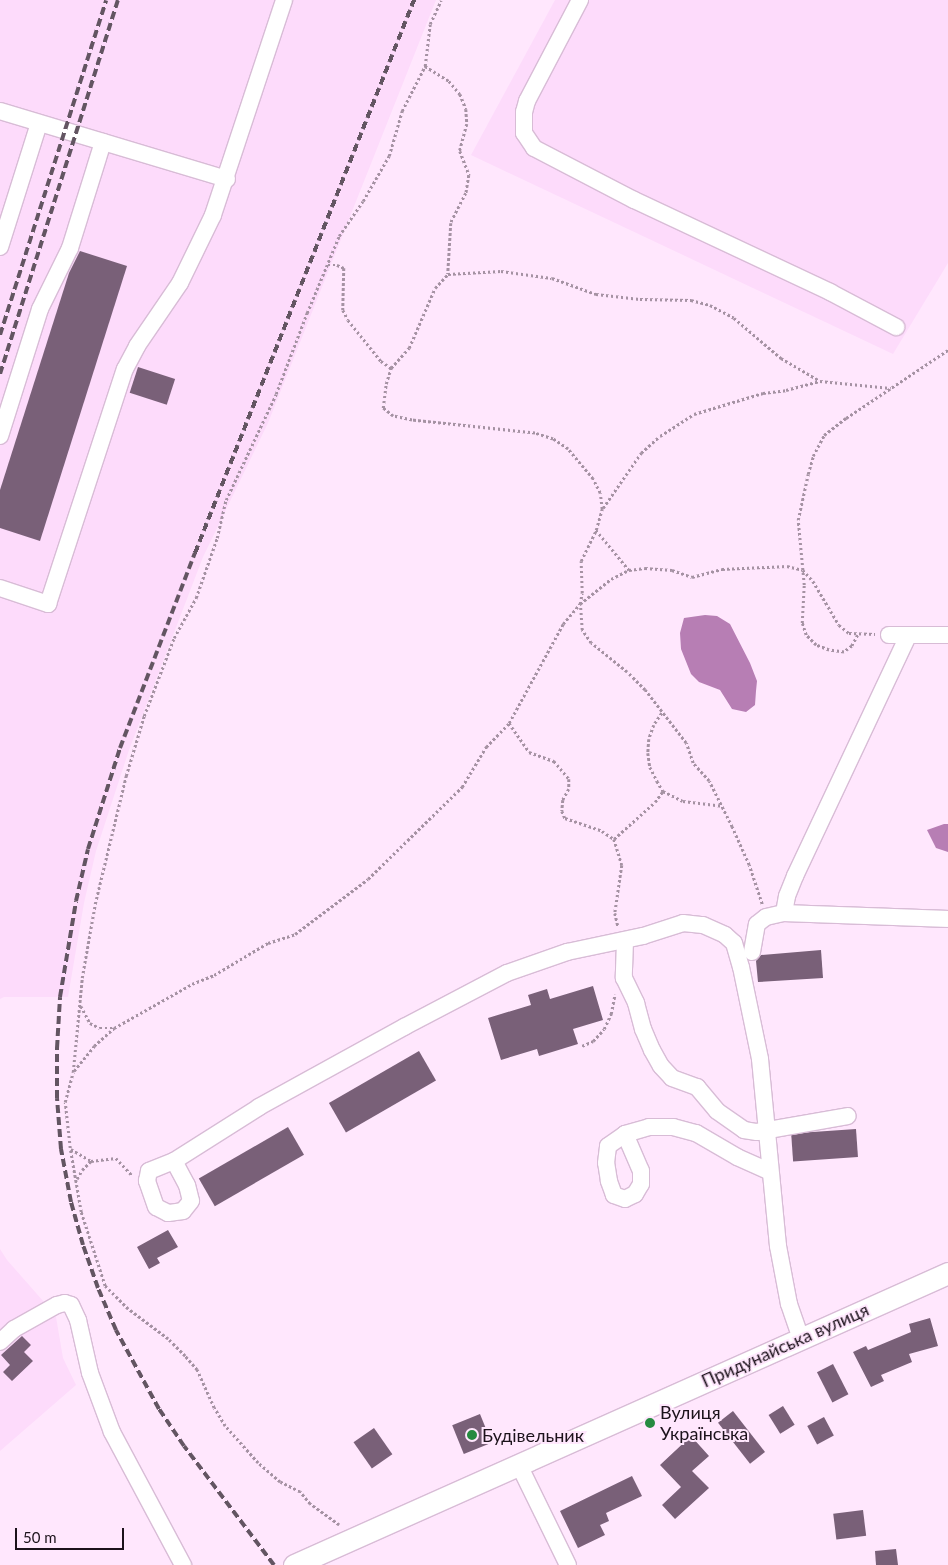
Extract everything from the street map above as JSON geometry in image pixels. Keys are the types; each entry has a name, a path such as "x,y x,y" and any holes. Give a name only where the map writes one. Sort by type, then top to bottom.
{"main road":[{"name":"Придунайська вулиця","path":"294,1565 948,1273"}],"street":[{"path":"0,588 48,604 124,370 137,346 180,283 209,224 226,179 284,0"},
{"path":"580,0 527,101 524,112 524,133 534,148 634,200 830,292 896,327"},
{"path":"0,111 226,179"},
{"path":"0,246 39,123"},
{"path":"0,436 40,309 70,248 104,142"},
{"path":"889,635 948,635"},
{"path":"784,913 787,896 795,876 908,636"},
{"path":"752,952 757,924 766,917 784,913 948,919"},
{"path":"174,1161 187,1185 191,1201 183,1211 168,1213 156,1207 147,1181 149,1171 174,1161 259,1107 404,1027 507,973 566,952 624,941 684,923 703,925 725,935 734,943 760,1059 768,1131 774,1218 783,1275 794,1320 801,1338"},
{"path":"624,941 624,978 636,1003 643,1029 661,1066 672,1078 697,1087 717,1110 744,1130 768,1131 790,1124 848,1116"},
{"path":"625,1134 649,1127 673,1127 696,1133 737,1157 770,1172"},
{"path":"0,1342 14,1329 47,1312 65,1303 72,1305 76,1311 90,1373 112,1432 183,1565"},
{"path":"519,1465 568,1565"}],"path":[{"path":"356,1538 310,1504 300,1492 280,1482 258,1462 225,1426 214,1408 197,1370 185,1356 168,1339 128,1309 105,1286 81,1212 70,1148 65,1102 73,1072 81,1005 82,978 101,873 144,716 174,638 196,598 217,538 226,500 276,394 339,236 363,202 389,156 402,111 425,66 430,24 441,0"},
{"path":"425,66 449,81 460,94 466,109 467,124 460,151 469,175 466,193 451,223 448,274 435,288 409,348 391,368 383,396 383,408 393,416 412,420 535,433 553,439 568,449 593,479 600,493 602,509"},
{"path":"328,265 338,265 344,268 344,310 348,320 381,361 391,368"},
{"path":"448,274 501,271 530,273 552,278 596,294 640,299 691,300 710,305 734,318 782,358 820,381"},
{"path":"858,635 852,646 844,652 816,645 806,635 802,623 803,570 798,520 801,498 813,456 824,435 846,418 948,350"},
{"path":"766,917 749,866 722,806 709,781 694,763 686,743 677,728 662,714 645,690 591,642 582,630 580,604 582,593 581,561 596,530 602,509 641,454 660,436 694,414 763,393 786,390 820,381 891,388"},
{"path":"596,530 629,570"},
{"path":"73,1072 94,1046 114,1028 192,984 214,975 268,943 294,934 308,922 351,894 462,787 481,754 509,723 538,672 549,647 580,604 611,579 629,570 645,568 672,570 692,577 722,569 787,566 803,570 813,581 839,625 849,633 858,635 889,635"},
{"path":"662,714 649,739 648,753 650,767 663,791 683,801 722,806"},
{"path":"509,723 530,752 554,761 569,780 569,789 563,806 565,818 602,831 614,839 622,865 615,913 624,941"},
{"path":"614,839 655,802 663,791"},
{"path":"582,1046 593,1041 604,1029 611,1014 617,985 624,978"},
{"path":"81,1005 90,1022 100,1028 114,1028"},
{"path":"70,1148 92,1161"},
{"path":"77,1180 82,1170 92,1161 116,1158 137,1179 147,1181"}],"shaded area":[{"path":"0,0 436,0 268,423 203,557 129,750 96,851 84,903 68,997 4,997 0,999"},
{"path":"555,0 948,0 948,263 893,354 471,155"},
{"path":"705,615 717,616 730,624 750,663 757,681 755,705 746,712 732,709 720,690 699,682 691,674 681,649 680,633 684,618"},
{"path":"948,824 948,852 936,848 927,830"},
{"path":"0,1249 7,1260 44,1302 44,1308 50,1316 56,1317 63,1358 76,1385 0,1451"}],"building":[{"path":"80,251 127,266 40,541 0,528 0,490 69,273"},
{"path":"138,367 175,379 167,405 130,393"},
{"path":"821,950 823,978 758,982 756,961 761,955"},
{"path":"593,986 603,1020 573,1029 578,1044 539,1056 537,1049 501,1060 488,1018 531,1005 528,995 547,989 550,999"},
{"path":"419,1051 436,1080 346,1132 329,1103"},
{"path":"288,1127 304,1155 215,1206 199,1178"},
{"path":"856,1129 858,1157 793,1161 791,1134"},
{"path":"168,1230 178,1247 157,1258 160,1263 149,1269 137,1247"},
{"path":"930,1318 938,1346 909,1354 912,1362 881,1375 884,1381 871,1387 853,1352 866,1346 868,1350 911,1332 909,1324"},
{"path":"22,1336 31,1345 24,1352 33,1361 12,1381 3,1372 10,1365 1,1355"},
{"path":"833,1364 848,1394 832,1402 817,1372"},
{"path":"783,1406 795,1425 780,1434 769,1415"},
{"path":"733,1411 765,1452 750,1464 718,1423"},
{"name":"Будівельник","path":"480,1414 492,1443 464,1454 452,1425"},
{"path":"824,1417 834,1436 817,1444 807,1426"},
{"path":"374,1428 392,1454 372,1469 354,1442"},
{"path":"691,1436 709,1456 692,1471 709,1488 675,1519 662,1505 681,1487 660,1465"},
{"path":"632,1476 642,1496 606,1513 609,1521 600,1525 605,1535 578,1548 560,1511"},
{"path":"863,1510 866,1536 836,1539 833,1514"},
{"path":"896,1549 898,1565 876,1565 875,1551"}],"railway":[{"path":"0,335 106,0"},
{"path":"0,374 118,0"},
{"path":"274,1565 184,1446 159,1409 116,1330 98,1288 71,1202 61,1149 57,1098 60,997 76,901 88,849 120,748 195,553 414,0"}],"place":[{"name":"Вулиця Українська","path":"650,1423"},
{"name":"Будівельник","path":"472,1435"}]}
